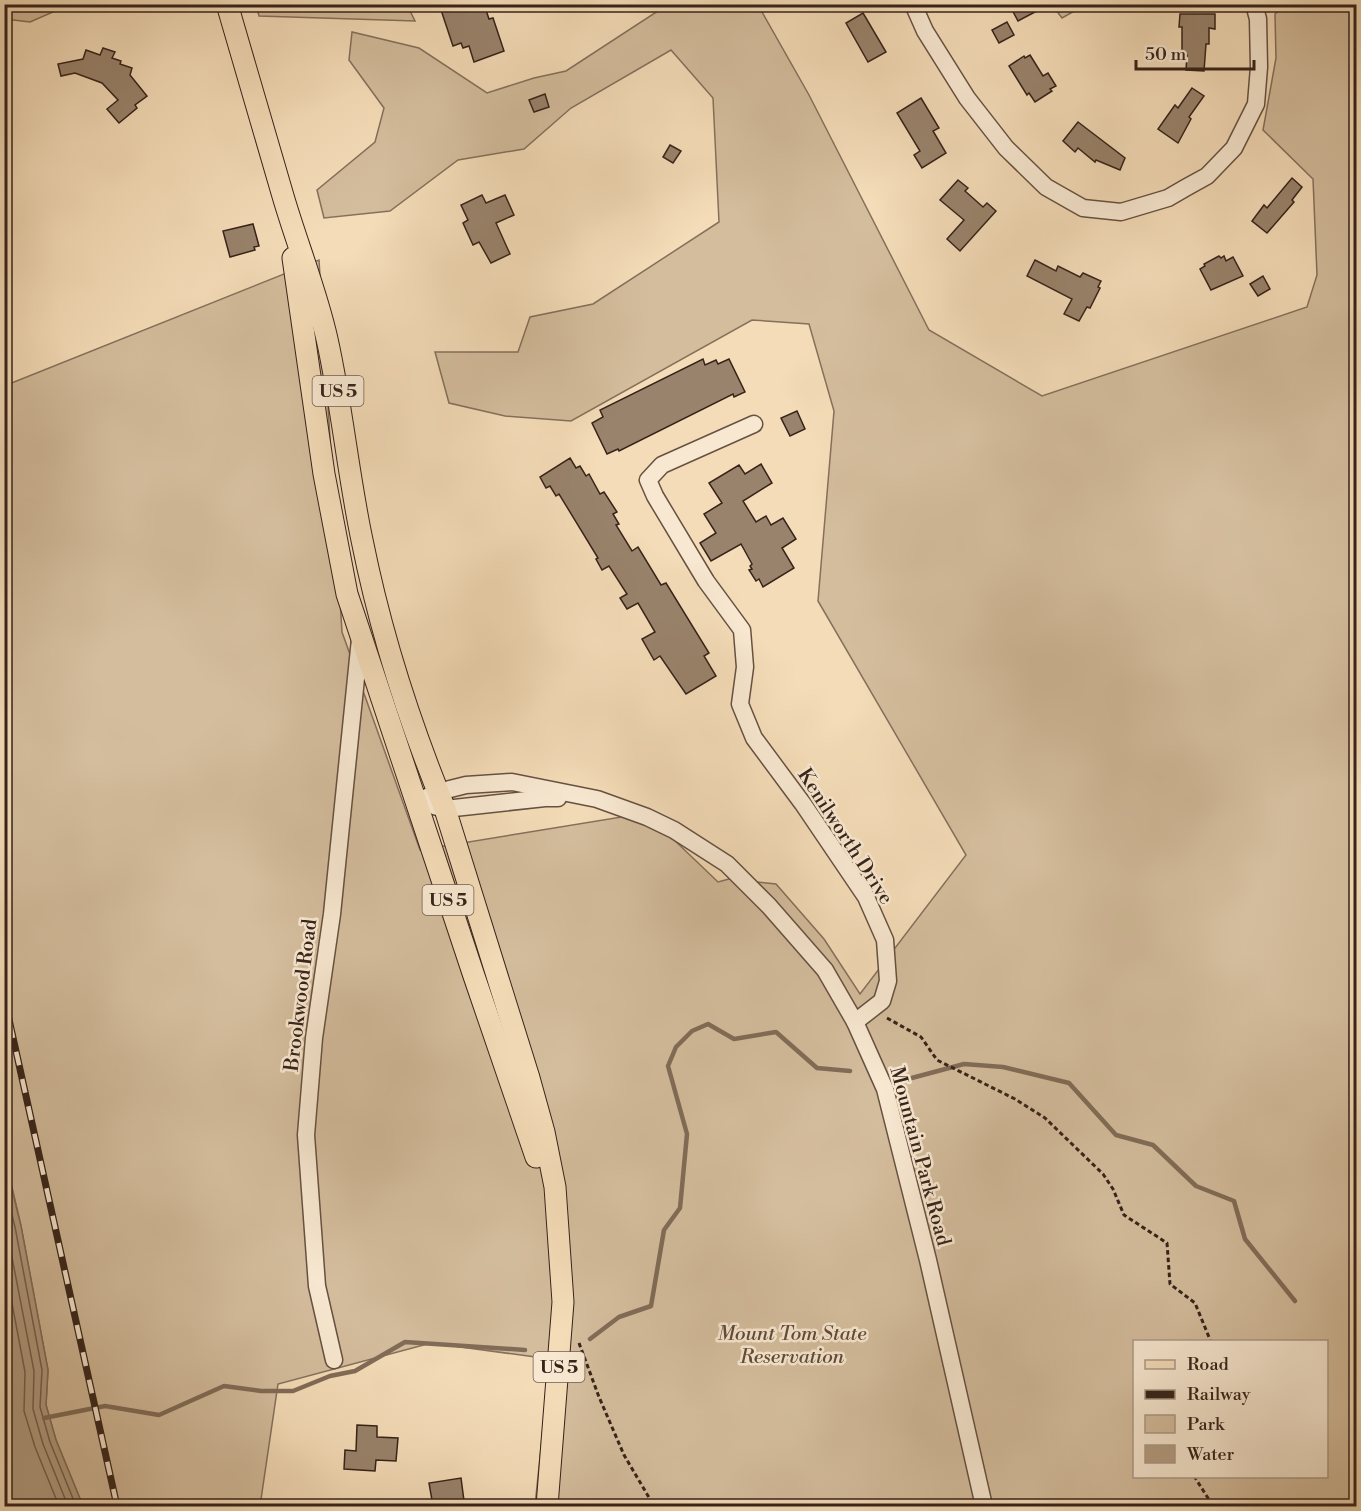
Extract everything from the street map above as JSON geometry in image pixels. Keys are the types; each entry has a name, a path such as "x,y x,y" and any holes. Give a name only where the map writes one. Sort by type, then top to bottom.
{"main road":[{"name":"US 5","path":"227,4 326,336 337,388 356,513 373,589 400,682 442,800 506,1003 544,1132 555,1187 562,1271 563,1319 547,1506"},
{"name":"US 5","path":"283,198 335,538 347,594 526,1125 558,1227"}],"street":[{"path":"913,4 925,31 968,98 1006,148 1047,187 1083,208 1121,212 1168,198 1207,176 1234,148 1256,104 1259,67 1258,20 1254,4"},
{"name":"Kenilworth Drive","path":"754,424 662,465 648,480 655,496 706,581 742,630 745,667 740,704 754,738 803,804 866,897 885,940 888,981 882,1001 855,1022"},
{"name":"Brookwood Road","path":"334,1360 317,1286 306,1136 314,1038 332,914 360,635"},
{"name":"Mountain Park Road","path":"416,802 545,798 597,800 617,805 674,830 727,864 769,906 825,970 855,1022 885,1089 903,1153 984,1506"}],"path":[{"path":"871,1011 921,1037 937,1060 1006,1095 1045,1118 1095,1166 1113,1189 1124,1215 1167,1243 1170,1284 1195,1303 1211,1340"},
{"path":"575,1334 624,1455 654,1506"},
{"path":"1195,1478 1213,1506"}],"green space":[{"path":"5,4 69,5 30,22 5,19"},
{"path":"256,5 407,5 415,21 259,16"},
{"name":"Mount Tom State Reservation","path":"667,5 758,5 809,95 929,330 1042,396 1307,307 1317,275 1313,179 1263,130 1276,58 1275,14 1286,5 1356,5 1356,292 1349,1060 1354,1506 535,1506 550,1359 431,1343 278,1384 260,1506 83,1506 56,1440 46,1405 48,1370 21,1226 5,1157 4,386 319,260 342,632 420,850 646,813 718,882 729,879 776,884 824,939 860,994 966,855 818,601 834,411 809,324 752,320 571,421 505,416 449,403 435,352 518,352 530,317 593,304 719,222 713,98 671,50 571,108 524,149 458,160 390,211 324,218 317,190 375,142 384,108 349,60 352,32 419,48 487,93 534,78 566,71"},
{"path":"1052,5 1085,5 1062,18"}],"water":[{"path":"4,1157 21,1226 48,1370 46,1405 56,1440 83,1506 5,1506"}],"building":[{"path":"458,4 484,4 489,19 493,18 504,51 474,62 469,46 463,48 461,43 453,46 441,10"},
{"path":"1009,4 1050,4 1018,21"},
{"path":"863,13 886,52 868,62 846,23"},
{"path":"1180,14 1215,14 1215,29 1209,28 1209,44 1206,44 1204,71 1186,70 1187,55 1182,55"},
{"path":"1007,22 1014,35 999,43 992,30"},
{"path":"103,48 115,52 112,58 121,61 120,64 132,68 130,75 147,96 135,105 137,108 119,123 107,109 118,100 102,83 75,73 61,76 58,64 83,59 86,50 100,55"},
{"path":"1030,55 1043,76 1048,73 1056,86 1035,102 1029,93 1027,95 1009,66 1024,56 1025,58"},
{"path":"1192,88 1204,96 1189,117 1191,119 1178,143 1158,129 1175,105 1178,108"},
{"path":"545,94 549,107 534,112 529,100"},
{"path":"921,98 939,128 933,131 946,153 922,168 914,155 920,151 897,113"},
{"path":"1078,122 1125,158 1120,170 1096,160 1095,162 1078,148 1075,152 1063,141"},
{"path":"670,145 681,151 673,163 663,157"},
{"path":"1292,178 1302,187 1292,200 1294,202 1267,233 1252,221 1264,205 1267,208"},
{"path":"958,180 968,188 965,191 983,207 987,203 996,211 960,251 947,239 964,220 940,200"},
{"path":"482,195 486,203 505,195 514,215 496,223 510,254 491,263 479,242 473,245 463,223 468,220 461,205"},
{"path":"253,224 259,246 254,247 255,250 230,257 223,231"},
{"path":"1219,256 1221,258 1224,256 1226,261 1233,257 1243,276 1211,290 1200,269 1205,266 1204,264"},
{"path":"1035,260 1056,271 1058,266 1080,277 1083,273 1101,281 1090,308 1087,307 1079,321 1064,314 1072,299 1027,276"},
{"path":"1263,276 1270,289 1258,296 1250,284"},
{"path":"703,359 705,365 716,360 718,364 729,359 745,392 734,397 733,394 619,451 618,449 607,454 592,423 603,417 600,410"},
{"path":"797,411 805,429 790,436 781,418"},
{"path":"570,458 576,468 580,466 586,476 589,474 600,494 604,492 617,512 613,514 619,524 616,525 632,551 638,547 661,585 666,583 709,653 704,656 716,676 686,694 660,656 654,660 642,639 655,632 638,603 627,609 620,598 627,594 609,566 602,570 596,559 598,558 559,494 556,496 550,486 546,488 540,477"},
{"path":"761,464 772,483 743,501 756,522 766,516 771,525 783,518 796,539 782,548 794,568 763,587 759,579 756,581 749,570 752,569 750,566 752,564 741,544 711,561 700,543 716,533 704,514 722,503 709,483 739,465 745,474"},
{"path":"357,1425 377,1426 377,1437 398,1438 396,1461 376,1460 375,1471 344,1469 345,1450 356,1451"},
{"path":"461,1478 464,1501 433,1506 429,1483"}],"waterway":[{"path":"590,1339 619,1317 651,1306 664,1230 680,1208 687,1134 668,1066 676,1047 692,1031 708,1024 734,1039 776,1032 817,1068 850,1071"},
{"path":"908,1079 964,1064 1003,1067 1069,1083 1116,1135 1153,1145 1196,1186 1234,1201 1245,1239 1295,1301"},
{"path":"44,1418 105,1406 159,1415 224,1386 261,1391 293,1391 330,1376 355,1371 405,1342 525,1350"}],"railway":[{"path":"4,997 117,1506"}]}
